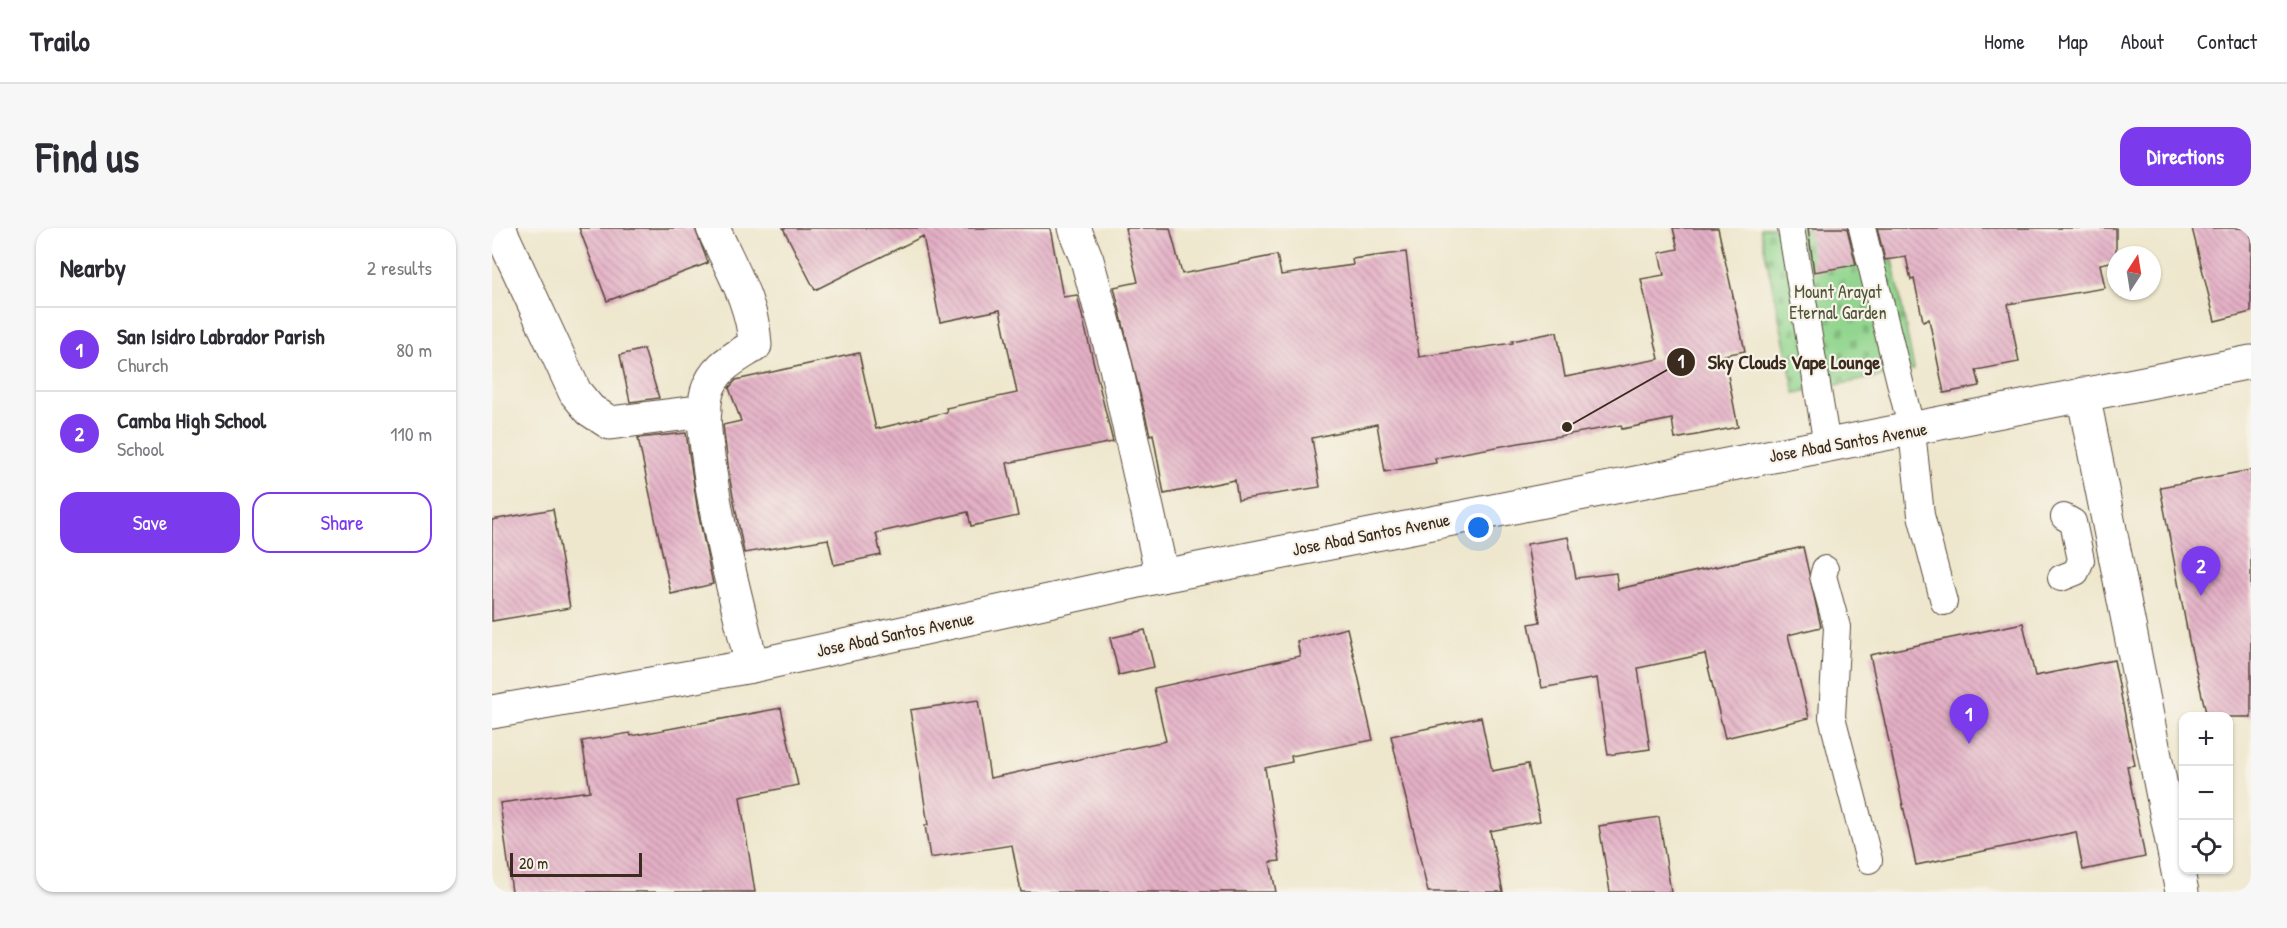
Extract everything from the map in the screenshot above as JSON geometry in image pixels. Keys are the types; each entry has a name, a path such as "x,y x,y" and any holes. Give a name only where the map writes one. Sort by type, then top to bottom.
{"main road":[{"path":"499,228 575,392 590,410 610,423 705,411"},
{"path":"713,228 743,291 754,326 754,345 725,363 707,391 704,423 713,499 752,666"},
{"path":"1074,228 1087,260 1115,363 1162,576"},
{"name":"Jose Abad Santos Avenue","path":"492,712 752,666 1162,576 1827,445 1912,431 2083,394 2251,363"},
{"path":"2083,394 2182,892"}],"lane":[{"path":"1791,228 1827,445"},
{"path":"1862,228 1912,431 1921,515 1944,602"},
{"path":"2061,578 2076,572 2081,560 2073,522 2064,517"},
{"path":"1825,568 1823,576 1836,627 1832,717 1869,860"}],"green space":[{"name":"Mount Arayat Eternal Garden","path":"1760,228 1887,228 1914,370 1795,393"}],"building":[{"path":"579,228 695,228 708,263 607,301"},
{"path":"783,228 1050,228 1063,297 1077,295 1113,442 1007,463 1018,516 971,526 968,512 876,533 881,555 834,565 828,539 744,553 730,480 723,425 741,421 729,388 736,380 859,353 876,429 947,412 946,408 1017,393 1000,310 940,322 923,236 815,290"},
{"path":"1125,228 1170,228 1182,274 1277,255 1281,275 1353,265 1352,259 1406,252 1419,357 1513,343 1512,341 1557,332 1565,377 1659,359 1641,279 1664,275 1659,253 1678,249 1673,228 1718,228 1745,351 1724,355 1738,427 1675,439 1672,419 1622,429 1621,425 1435,458 1436,463 1385,472 1377,424 1312,438 1320,487 1238,500 1235,480 1164,494 1153,434 1150,435 1114,287 1138,282"},
{"path":"1808,228 1847,228 1856,265 1814,272"},
{"path":"1877,228 2116,228 2116,246 2107,246 2107,263 2100,264 2105,288 2008,304 2019,362 1976,370 1980,386 1944,393 1929,319 1923,321 1914,279 1911,280 1906,257 1885,260"},
{"path":"2192,228 2251,228 2251,312 2215,321"},
{"path":"644,349 659,398 630,402 620,355"},
{"path":"686,433 698,512 713,584 671,594 638,438"},
{"path":"2251,470 2251,717 2233,717 2233,712 2206,712 2189,640 2160,487"},
{"path":"553,509 570,608 492,621 492,520"},
{"path":"1568,537 1576,578 1616,573 1618,589 1803,547 1821,627 1788,635 1809,718 1725,738 1705,654 1638,668 1650,749 1608,755 1597,678 1542,688 1529,624 1540,622 1527,544"},
{"path":"2023,623 2035,676 2114,660 2135,765 2127,766 2145,857 2083,870 2076,832 1916,865 1870,655"},
{"path":"1347,628 1373,740 1291,756 1292,762 1265,768 1280,861 1270,862 1276,892 1021,892 1012,845 930,858 925,825 928,825 910,710 978,700 990,778 1166,741 1154,688 1300,656 1297,641"},
{"path":"1145,630 1154,667 1119,675 1110,638"},
{"path":"781,708 798,785 740,797 755,892 512,892 500,803 590,791 582,741 630,733 631,736"},
{"path":"1481,717 1492,771 1528,764 1540,821 1490,831 1503,892 1428,892 1391,736"},
{"path":"1659,817 1671,892 1610,892 1599,826"}],"place":[{"name":"Sky Clouds Vape Lounge","path":"1567,427"},
{"name":"Camba High School","path":"2201,596"},
{"name":"San Isidro Labrador Parish","path":"1969,744"}]}
